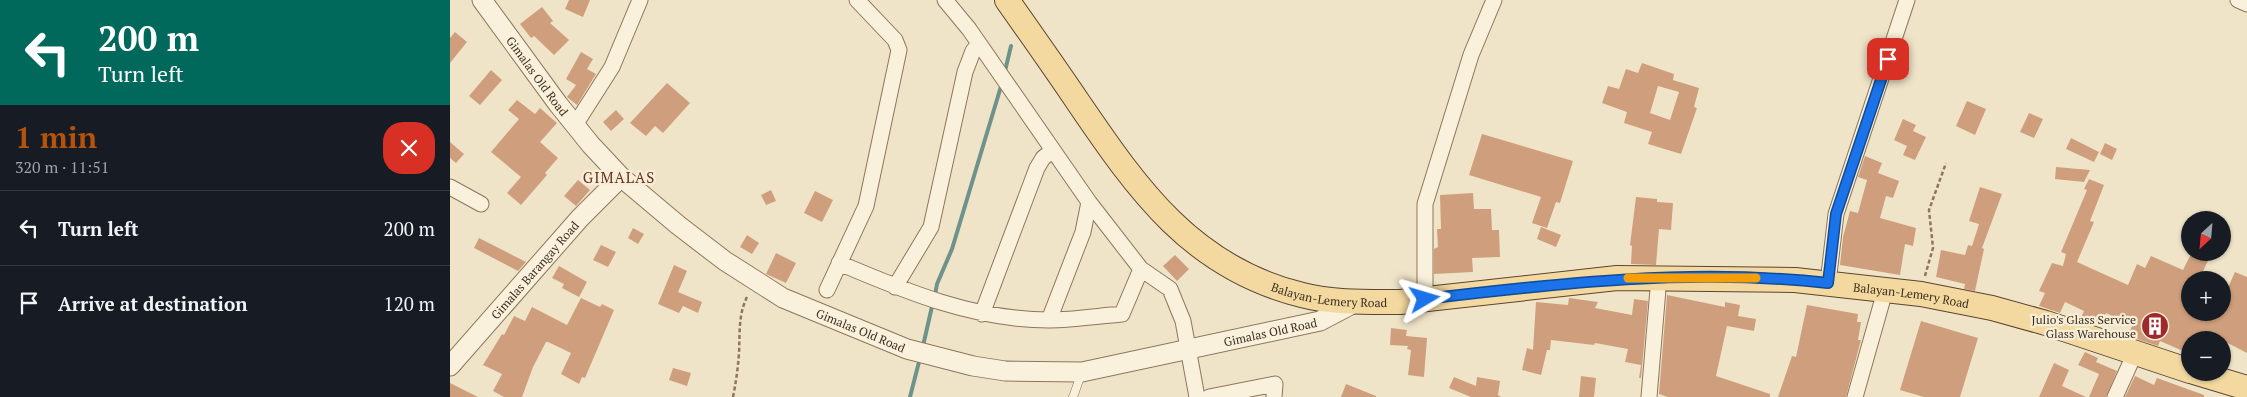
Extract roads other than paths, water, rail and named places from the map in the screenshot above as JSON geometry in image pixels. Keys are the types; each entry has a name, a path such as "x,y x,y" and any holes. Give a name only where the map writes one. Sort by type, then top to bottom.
{"main road":[{"name":"Balayan-Lemery Road","path":"1007,0 1135,183 1182,233 1220,260 1258,280 1302,295 1358,301 1400,302 1569,282 1659,277 1795,280 1920,294 1992,308 2181,368"},
{"path":"2224,381 2247,388"}],"street":[{"name":"Gimalas Old Road","path":"482,0 575,126 621,177 725,261 755,282 812,311 907,349 928,356 1005,371 1082,372 1320,321 1358,301"},
{"path":"575,126 612,67 640,0"},
{"path":"827,290 866,206 899,50 895,40 857,0"},
{"path":"945,0 979,44 1089,202 1141,269 1170,289 1183,321 1197,397"},
{"path":"1425,299 1425,204 1471,55 1494,0"},
{"path":"1828,283 1836,214 1907,0"},
{"path":"2238,0 2247,4"},
{"path":"895,287 931,226 965,72 973,51 979,44"},
{"path":"982,314 1037,168 1043,158 1053,150"},
{"name":"Gimalas Barangay Road","path":"450,366 574,225 621,177"},
{"path":"452,193 481,204"},
{"path":"1049,320 1083,232 1089,202"},
{"path":"1083,232 1096,231 1120,242"},
{"path":"839,263 921,297 982,314 1049,320 1122,314 1141,269"},
{"path":"1649,397 1659,277"},
{"path":"1855,397 1885,290"},
{"path":"2115,397 2135,353"},
{"path":"1209,397 1275,384 1274,397"}],"lane":[{"path":"1073,397 1082,372"}],"waterway":[{"path":"1005,71 1011,46"},
{"path":"935,295 937,284 952,249 1002,83"},
{"path":"923,346 933,302"},
{"path":"910,397 920,358"}],"place":[{"name":"Julio's Glass Service Glass Warehouse","path":"2155,326"}],"district":[{"name":"GIMALAS","path":"619,177"}]}
